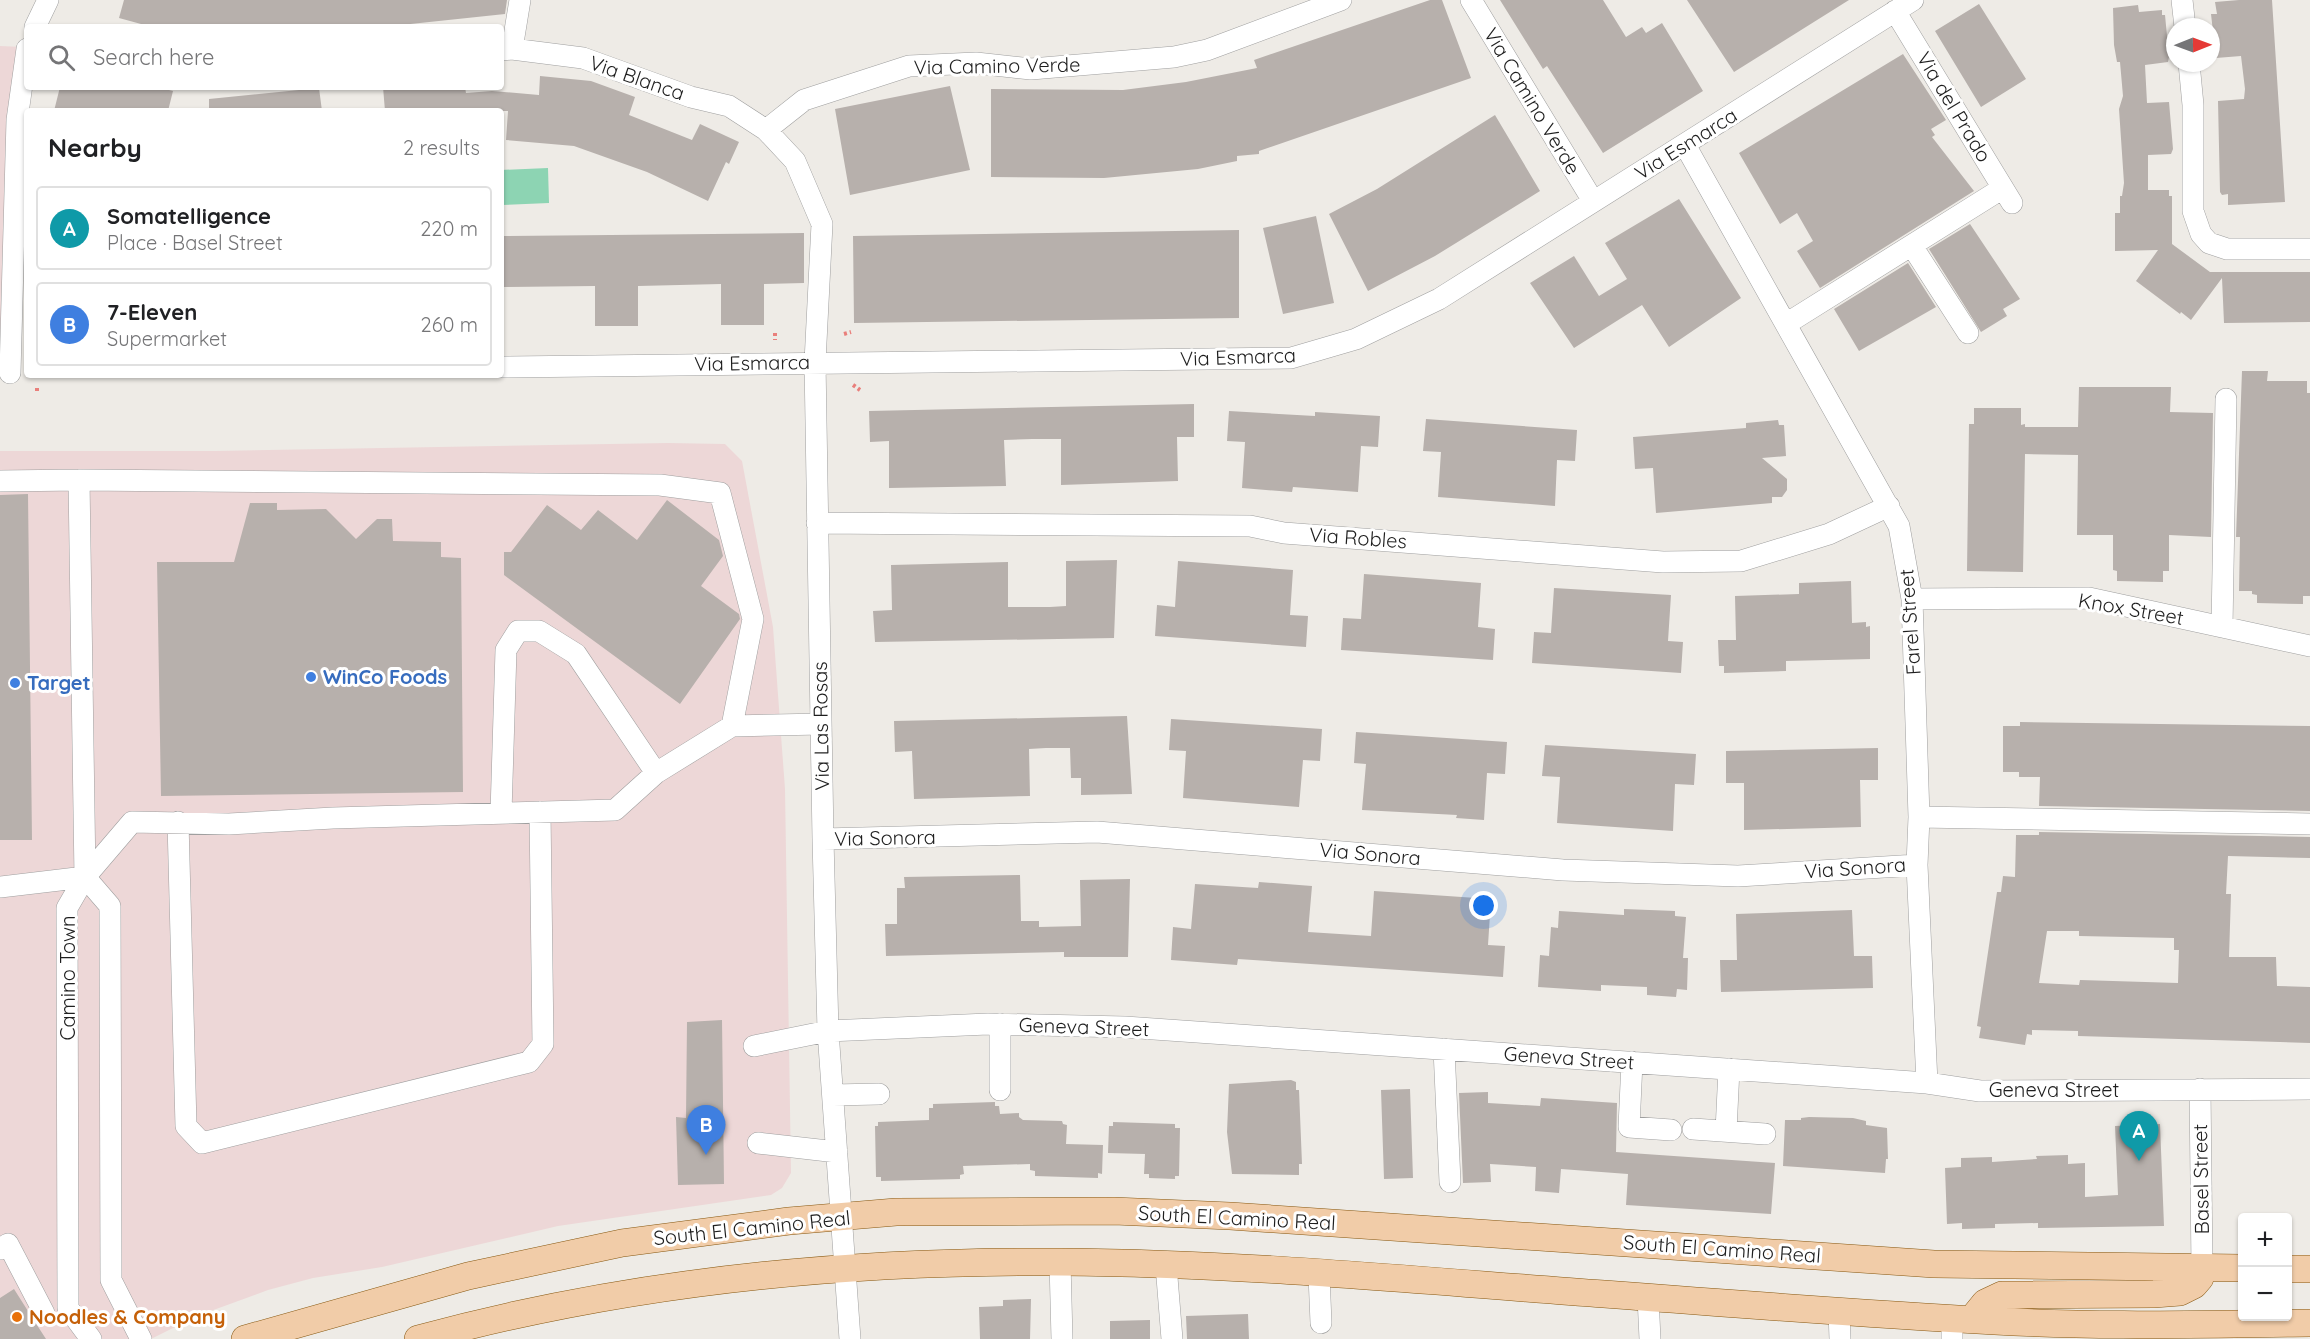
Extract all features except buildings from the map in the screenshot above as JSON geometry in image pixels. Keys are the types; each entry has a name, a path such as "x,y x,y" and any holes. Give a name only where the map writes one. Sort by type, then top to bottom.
{"main road":[{"name":"South El Camino Real","path":"245,1339 468,1276 622,1242 789,1221 896,1212 1114,1211 1241,1217 1934,1264 2238,1268"},
{"path":"418,1339 482,1322 630,1293 797,1271 1060,1262 1166,1265 1648,1297 1839,1311 1959,1325 2259,1331 2310,1323"},
{"path":"1959,1325 1985,1303 2001,1295 2180,1292 2194,1285 2200,1278 2202,1268"},
{"path":"2292,1269 2310,1269"}],"street":[{"path":"36,24 48,0"},
{"path":"507,50 520,0"},
{"name":"Via Camino Verde","path":"766,130 804,100 909,66 976,63 1031,69 1174,57 1207,50 1341,0"},
{"name":"Via Camino Verde","path":"1471,0 1593,201"},
{"path":"2182,0 2184,18"},
{"name":"Via Esmarca","path":"504,367 1290,358 1356,339 1439,299 1904,5"},
{"name":"Via del Prado","path":"1904,5 2008,196 1912,246"},
{"name":"Via Blanca","path":"507,50 583,58 691,97 729,106 766,130"},
{"path":"22,380 17,120 24,70"},
{"path":"2190,72 2193,105 2193,211 2201,234 2209,243 2227,249 2310,249"},
{"name":"Via Las Rosas","path":"766,130 795,161 822,224 815,362 823,839 828,1031 850,1339"},
{"name":"Farel Street","path":"1685,145 1899,526 1912,598 1919,817 1917,864 1927,1083"},
{"path":"1786,324 1912,246 1968,333"},
{"path":"2222,627 2226,399"},
{"path":"79,480 85,877"},
{"path":"0,481 660,485 720,493 753,619 732,726"},
{"name":"Via Robles","path":"817,523 1250,526 1284,533 1685,562 1741,561 1830,534 1889,506"},
{"name":"Knox Street","path":"1912,598 2089,598 2310,646"},
{"path":"501,813 506,650 518,631 539,631 576,654 656,773"},
{"path":"0,887 85,877 132,822 229,824 615,810 656,773 732,726 821,724"},
{"path":"178,822 186,1126 202,1143 529,1062 543,1044 540,812"},
{"path":"1919,817 2310,824"},
{"name":"Via Sonora","path":"823,839 1097,832 1563,870 1738,876 1917,864"},
{"name":"Camino Town","path":"91,1339 68,1308 67,908 85,877 110,906 111,1280 141,1339"},
{"path":"1000,1024 1000,1090"},
{"name":"Geneva Street","path":"754,1046 828,1031 1000,1024 1125,1027 1927,1083 1980,1091 2310,1089"},
{"path":"1444,1049 1450,1182"},
{"path":"1632,1062 1629,1127 1671,1130"},
{"path":"1726,1131 1729,1069"},
{"name":"Basel Street","path":"2200,1089 2202,1268"},
{"path":"833,1095 879,1094"},
{"path":"1693,1129 1766,1134"},
{"path":"758,1143 837,1152"},
{"path":"0,1250 8,1244 44,1313"},
{"path":"1060,1262 1062,1339"},
{"path":"1166,1265 1172,1339"},
{"path":"1319,1275 1321,1323"},
{"path":"1648,1297 1650,1339"},
{"path":"1839,1311 1840,1339"}],"path":[{"path":"844,334 851,332"},
{"path":"775,333 775,340"},
{"path":"854,385 860,390"}],"shaded area":[{"path":"0,46 23,47 0,369"},
{"path":"725,444 742,461 773,627 785,789 791,1173 782,1188 771,1195 558,1226 382,1267 313,1278 268,1290 197,1316 151,1339 0,1339 0,451 216,451"}],"green space":[{"path":"548,168 549,203 504,205 504,170"}],"place":[{"name":"WinCo Foods","path":"311,677"},
{"name":"Target","path":"15,683"},
{"name":"7-Eleven","path":"706,1155"},
{"name":"Somatelligence","path":"2139,1161"},
{"name":"Noodles & Company","path":"17,1317"}]}
